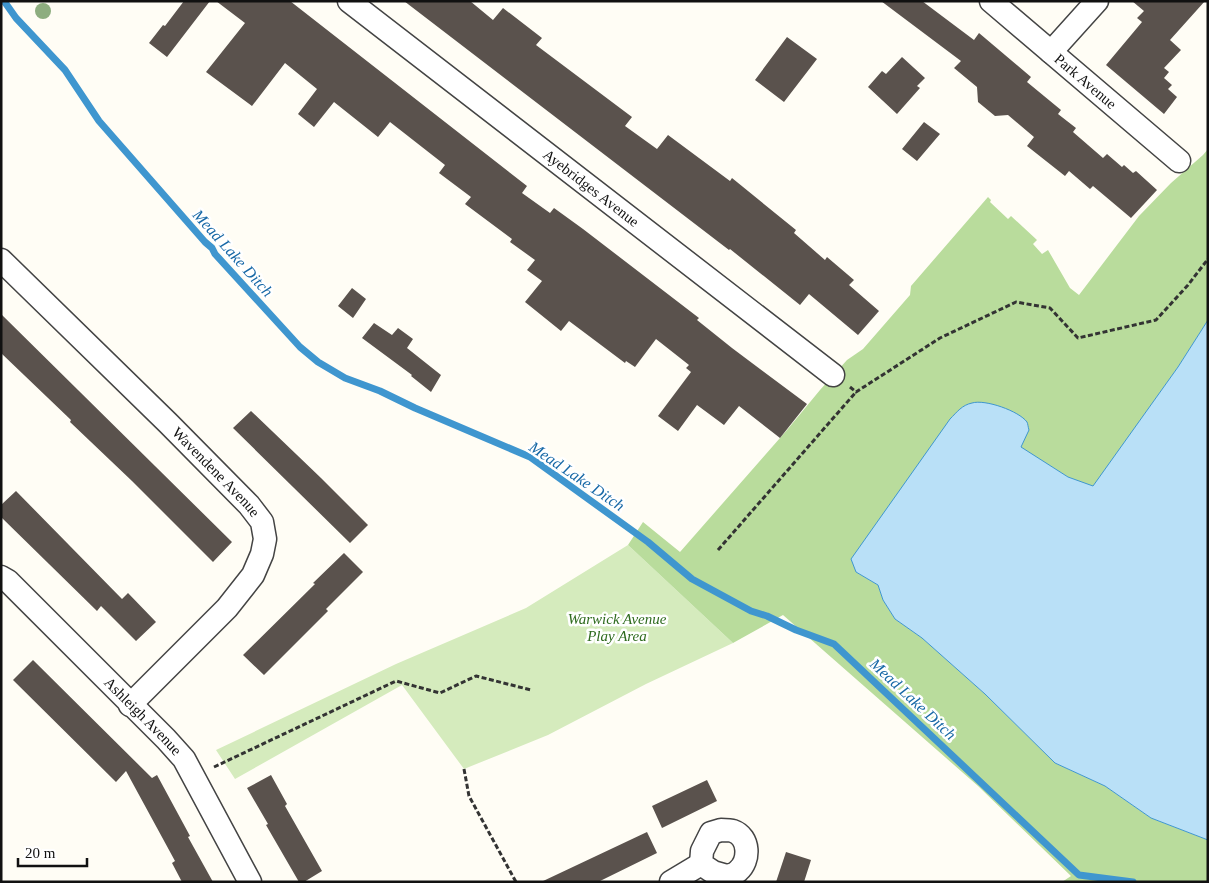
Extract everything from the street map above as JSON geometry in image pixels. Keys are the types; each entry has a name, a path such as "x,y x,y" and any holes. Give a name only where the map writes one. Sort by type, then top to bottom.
{"street":[{"name":"Ayebridges Avenue","path":"350,1 832,376"},
{"name":"Park Avenue","path":"991,1 1180,162"},
{"path":"1052,52 1097,1"},
{"name":"Wavendene Avenue","path":"1,260 182,437 249,505 262,522 265,539 262,554 253,575 227,608 130,705"},
{"name":"Ashleigh Avenue","path":"1,577 8,581 184,759 250,882"},
{"path":"670,882 701,864"}],"path":[{"path":"718,550 856,392 940,338 1016,302 1050,308 1078,338 1156,320 1188,285 1208,259"},
{"path":"832,376 856,392"},
{"path":"193,777 396,681 440,693 476,676 531,690"},
{"path":"464,768 469,796 516,882"}],"green space":[{"path":"1208,149 1208,320 1178,367 1093,487 1068,477 1020,447 856,572 878,585 883,600 895,619 922,638 985,694 1055,763 1105,786 1151,818 1208,840 1208,882 1062,882 1071,876 978,786 783,615 733,643 628,545 643,522 680,552 820,390 847,360 863,349 910,295 911,286 988,197 991,200 990,202 1008,219 1011,216 1037,240 1033,244 1042,254 1048,250 1070,288 1079,295 1139,216"},
{"name":"Warwick Avenue Play Area","path":"628,545 733,643 646,684 548,735 464,769 402,685 235,779 216,750 396,664 526,608"}],"water":[{"path":"1208,320 1208,840 1151,818 1105,786 1055,763 985,694 922,638 895,619 883,600 878,585 856,572 851,559 950,419 968,404 978,402 993,404 1017,414 1027,422 1029,430 1021,447 1068,477 1093,486 1178,367"}],"building":[{"path":"184,1 210,1 167,57 149,43"},
{"path":"216,1 290,1 527,186 522,193 550,213 554,208 583,229 699,318 697,320 732,348 807,404 780,438 739,406 724,425 697,405 678,431 658,416 691,372 686,368 689,365 656,339 635,367 626,361 625,363 569,321 561,331 525,302 542,281 527,270 535,260 510,242 512,239 465,204 471,197 439,173 445,165 390,122 378,137 334,102 314,127 298,114 317,89 285,63 252,106 206,72 245,23"},
{"path":"404,1 470,1 493,20 503,8 542,38 536,45 632,117 625,126 657,149 668,135 730,181 732,178 796,230 794,233 825,260 827,257 854,280 849,285 879,311 858,335 809,294 800,305 730,249"},
{"path":"881,1 922,1 974,40 979,33 1031,77 1027,82 1061,110 1058,114 1076,128 1073,132 1103,158 1107,154 1122,167 1124,165 1133,173 1136,171 1157,190 1131,218 1093,186 1090,189 1069,171 1065,176 1027,146 1034,137 1008,115 995,116 978,102 977,87 954,68 961,61"},
{"path":"1132,1 1205,1 1170,40 1181,50 1164,68 1169,72 1164,78 1172,85 1168,89 1177,97 1164,114 1106,65 1142,22 1137,18 1144,11"},
{"path":"787,37 817,59 784,102 755,80"},
{"path":"902,57 925,78 917,86 920,88 897,114 868,87 882,71 886,74"},
{"path":"924,122 940,134 917,161 902,149"},
{"path":"352,288 366,299 353,318 338,306"},
{"path":"1,314 232,542 213,562 1,353"},
{"path":"374,323 392,335 398,328 413,339 407,348 441,375 431,392 412,375 362,338"},
{"path":"251,411 368,525 350,543 233,428"},
{"path":"16,491 122,599 128,593 156,622 136,641 101,606 97,611 1,517 1,505"},
{"path":"344,553 363,572 326,609 328,611 264,675 243,655"},
{"path":"33,660 152,778 157,775 213,882 182,882 172,863 175,861 126,771 116,782 13,680"},
{"path":"271,775 287,804 285,806 322,871 304,882 299,882 247,788"},
{"path":"707,780 717,801 662,828 652,806"},
{"path":"647,832 657,853 598,882 541,882"},
{"path":"786,852 811,860 804,882 776,882"}],"waterway":[{"name":"Mead Lake Ditch","path":"4,1 16,18 65,70 99,121 212,248 215,254 300,347 318,362 345,378 380,391 530,457 648,542 692,579 751,611 834,644 1079,875 1133,882"}]}
